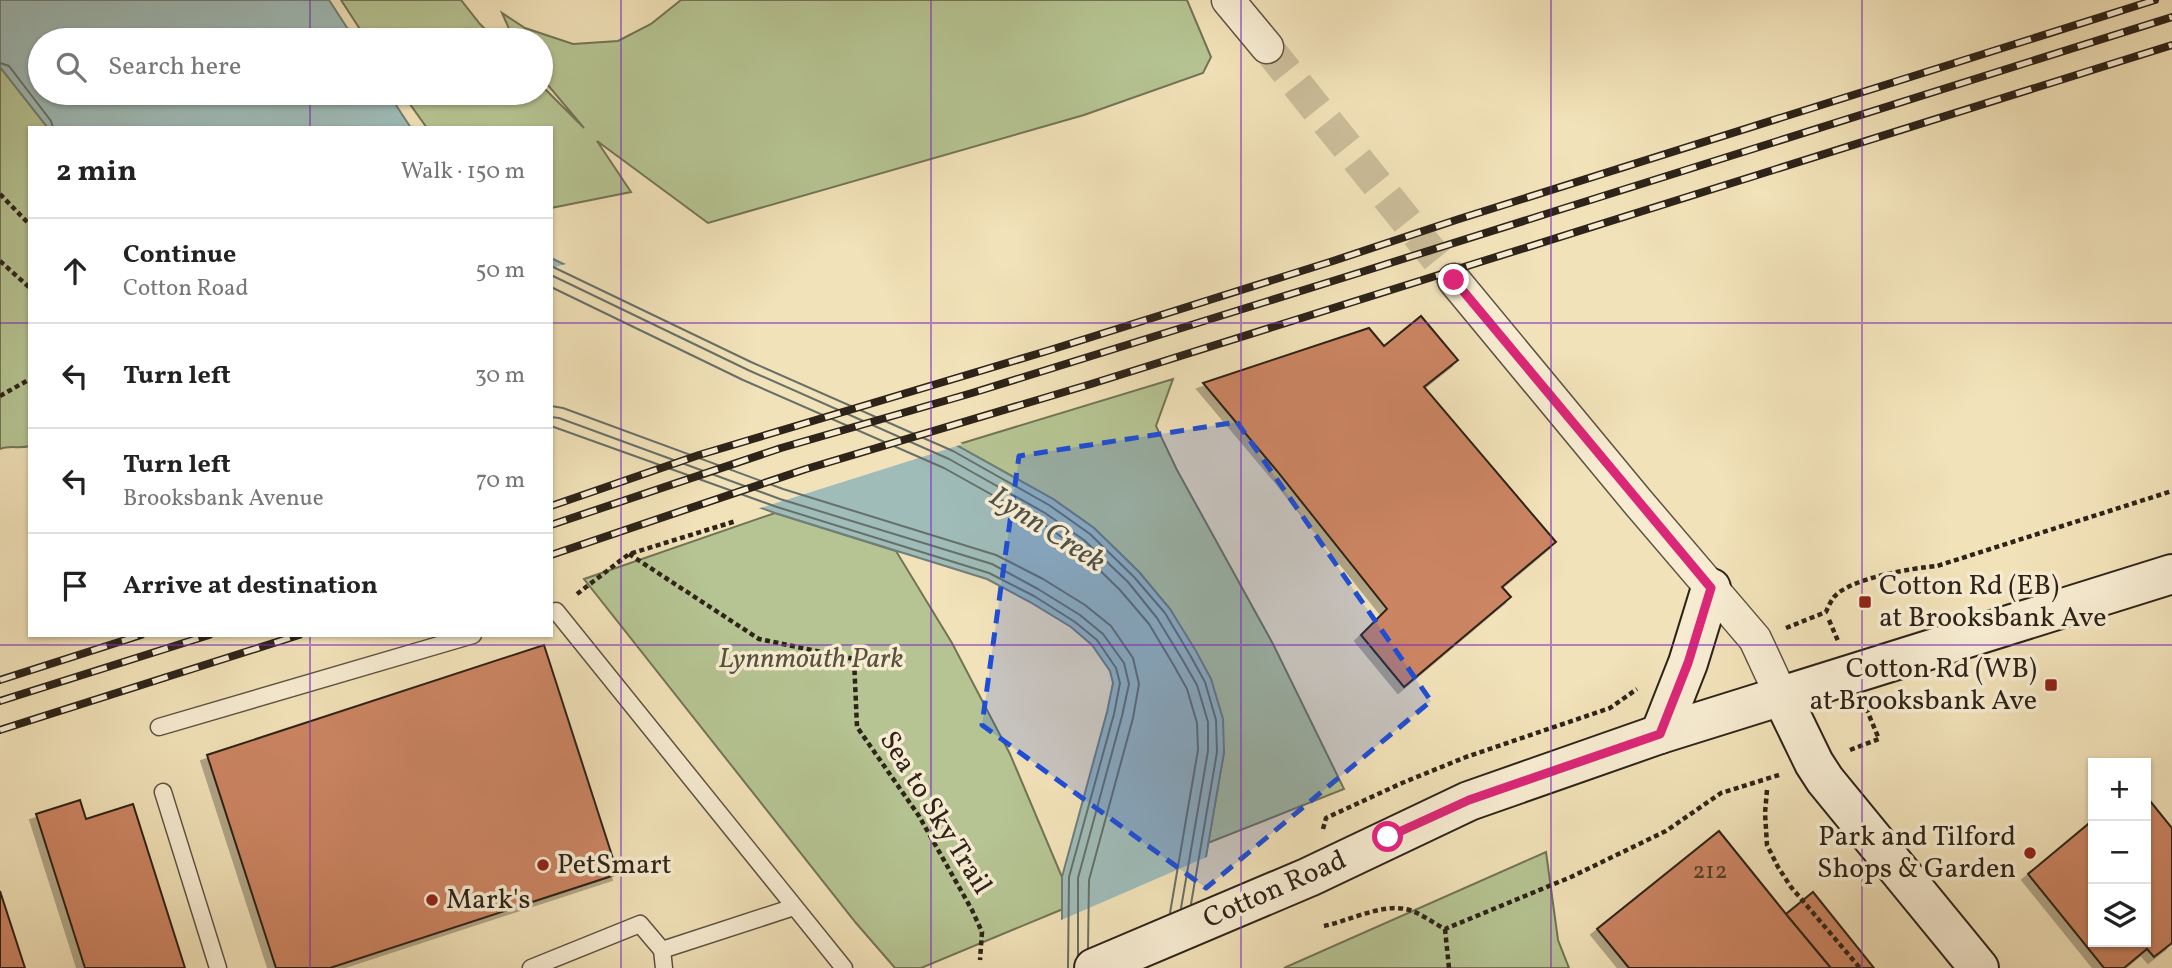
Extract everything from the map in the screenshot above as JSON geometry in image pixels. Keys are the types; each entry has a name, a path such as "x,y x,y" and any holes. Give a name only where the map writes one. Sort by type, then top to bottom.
{"main road":[{"name":"Cotton Road","path":"1094,968 1309,877 1469,800 1781,695 2172,574"},
{"path":"1660,734 1688,663 1711,588"},
{"path":"1781,695 1825,780 1979,968"}],"street":[{"path":"1228,0 1267,47"},
{"path":"1454,280 1755,639 1781,695"}],"lane":[{"path":"554,612 844,968"},
{"path":"159,727 466,637"},
{"path":"163,792 218,968"},
{"path":"662,950 794,907"},
{"path":"531,968 640,924 662,950 664,968"}],"path":[{"path":"0,194 28,223"},
{"path":"0,261 28,286"},
{"path":"0,396 28,380"},
{"path":"1802,621 1826,612 1834,596 1850,586 1907,569 1937,566 2172,491"},
{"path":"554,612 629,554 736,521"},
{"name":"Sea to Sky Trail","path":"629,554 759,639 854,659 857,727 919,816 982,932 980,960"},
{"path":"1326,818 1466,757 1610,708 1644,683"},
{"path":"1324,926 1348,921 1366,913 1406,909 1445,929 1571,877 1643,843 1666,831 1721,793 1768,779"},
{"path":"1767,790 1765,813 1768,845 1778,867 1791,887 1860,968"},
{"path":"1445,929 1449,968"}],"highlighted area":[{"path":"1237,422 1431,701 1206,888 982,725 1019,456"}],"green space":[{"path":"341,0 461,0 484,28 359,28"},
{"path":"681,0 1187,0 1211,57 1203,73 1084,115 708,223 597,141 631,192 553,208 553,126 426,126 411,105 553,105 553,97 584,128 553,91 553,37 573,44 618,41 651,24"},
{"path":"502,13 525,28 509,28"},
{"path":"0,67 46,126 28,126 28,446 0,449"},
{"path":"1173,379 1156,426 1177,470 1273,644 1344,789 1208,843 1224,752 1211,679 1170,609 1139,572 1094,528 1053,499 956,445"},
{"name":"Lynnmouth Park","path":"775,513 896,551 952,643 1010,754 1062,877 1063,909 921,968 895,968 856,923 584,579"},
{"path":"1546,852 1558,940 1569,968 1284,968"}],"water":[{"path":"0,0 329,0 347,28 28,28 28,103 0,67"},
{"path":"30,105 396,105 410,126 46,126"},
{"name":"Lynn Creek","path":"553,259 754,356 956,445 1053,499 1094,528 1139,572 1170,609 1196,651 1211,679 1223,719 1224,752 1187,968 1062,968 1062,877 1113,683 1110,671 1092,645 1071,627 987,579 775,513 553,433"}],"pier":[{"path":"570,263 756,353 963,444 754,510 553,436 553,267"},
{"path":"1209,856 1191,968 1058,968 1059,921"}],"building":[{"path":"1421,316 1458,360 1424,387 1556,542 1502,587 1511,597 1404,687 1361,635 1387,609 1203,383 1369,328 1384,346"},
{"path":"544,645 618,874 330,968 276,968 207,755"},
{"path":"80,800 86,819 133,804 185,968 85,968 36,814"},
{"path":"2151,802 2172,828 2172,943 2154,957 2147,949 2124,968 2104,968 2028,874 2088,824 2088,947 2151,947"},
{"path":"1719,831 1831,968 1629,968 1597,929"},
{"path":"0,891 25,968 0,968"},
{"path":"1813,892 1874,968 1831,968 1786,914"}],"tunnel":[{"path":"1267,47 1454,280"}],"railway":[{"path":"553,505 699,455 1047,351 2155,0"},
{"path":"553,524 781,448 972,393 2172,17"},
{"path":"553,554 806,469 1091,384 2172,45"},
{"path":"0,680 135,637"},
{"path":"0,701 203,637"},
{"path":"0,730 293,637"}],"place":[{"name":"Cotton Rd (EB) at Brooksbank Ave","path":"1865,602"},
{"name":"Cotton Rd (WB) at Brooksbank Ave","path":"2051,685"},
{"name":"Park and Tilford Shops & Garden","path":"2030,853"},
{"name":"PetSmart","path":"543,865"},
{"name":"Mark's","path":"432,900"}],"route":[{"path":"1388,837 1469,800 1660,734 1688,663 1711,588 1454,280"}]}
